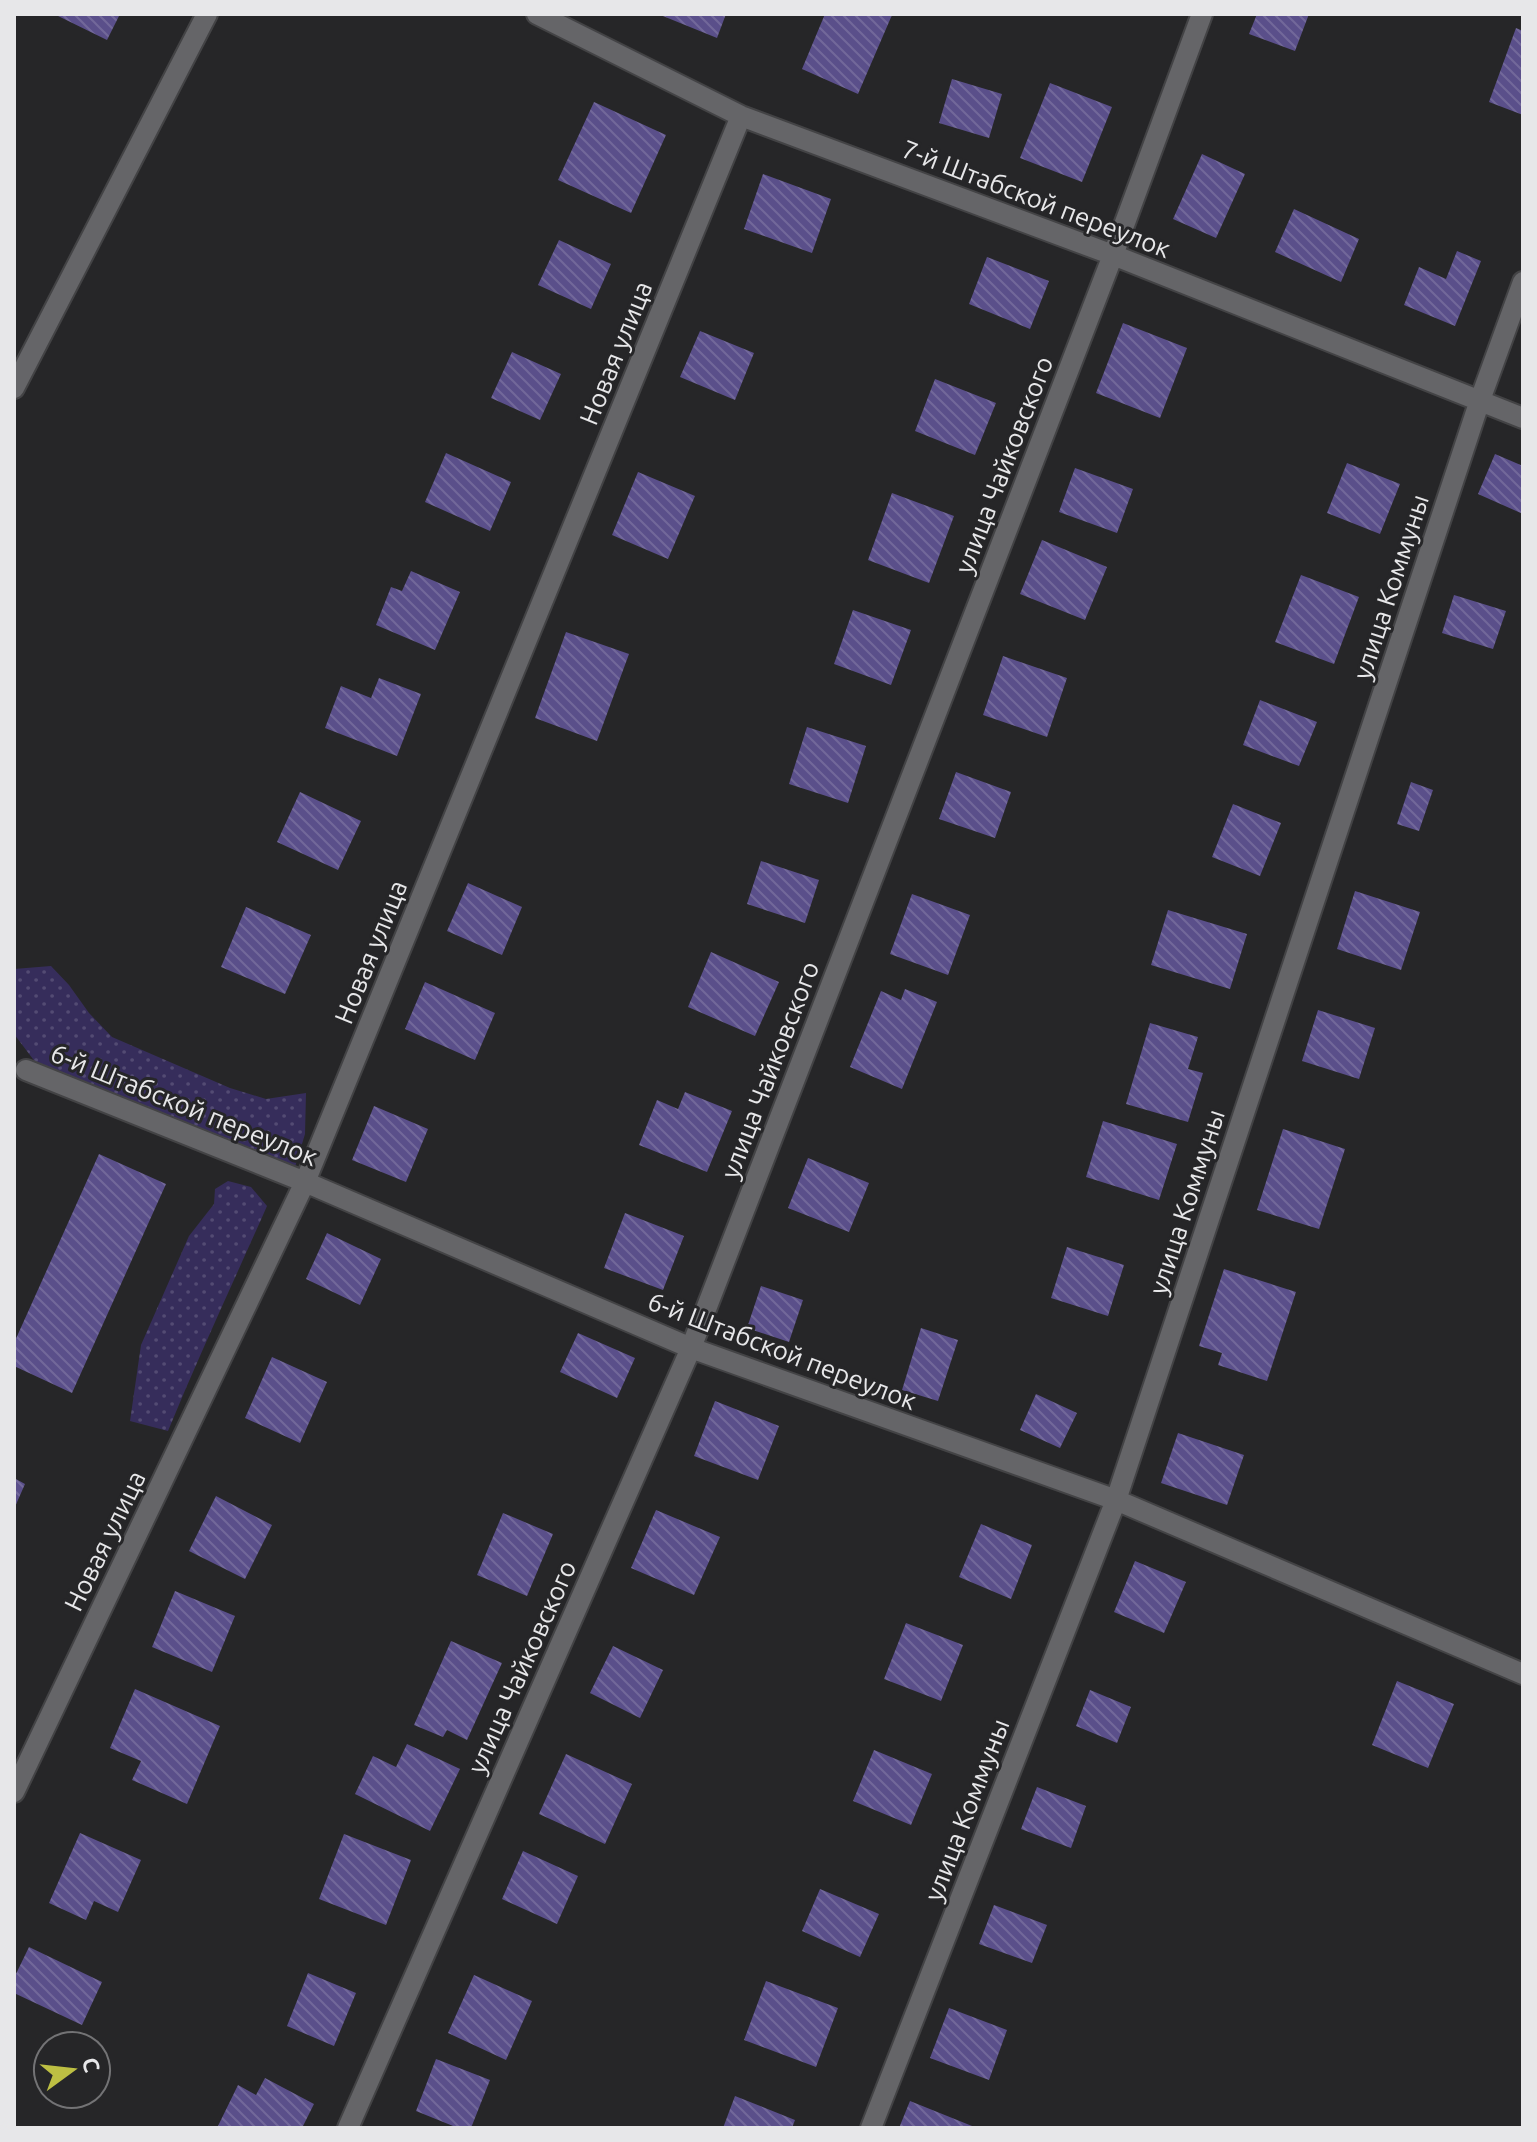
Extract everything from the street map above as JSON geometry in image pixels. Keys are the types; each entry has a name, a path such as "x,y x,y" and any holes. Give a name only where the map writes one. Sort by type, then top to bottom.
{"street":[{"path":"14,388 207,14"},
{"name":"7-й Штабской переулок","path":"537,14 741,116 1113,255 1523,418"},
{"name":"улица Чайковского","path":"348,2128 691,1348 1113,255 1202,14"},
{"name":"Новая улица","path":"14,1792 305,1182 741,116"},
{"name":"улица Коммуны","path":"871,2128 1116,1500 1480,400 1523,282"},
{"name":"6-й Штабской переулок","path":"26,1070 305,1182 691,1348 1116,1500 1523,1674"}],"shaded area":[{"path":"51,966 112,1037 230,1088 266,1099 306,1093 305,1134 295,1167 244,1151 39,1067 14,1034 14,969"},
{"path":"228,1181 251,1187 267,1206 168,1431 130,1421 141,1345 189,1236 214,1204 215,1189"}],"building":[{"path":"54,14 120,14 107,40"},
{"path":"658,14 726,14 717,38"},
{"path":"825,14 892,15 858,94 802,69"},
{"path":"1257,14 1309,14 1295,51 1249,34"},
{"path":"1516,28 1523,31 1523,115 1489,102"},
{"path":"952,79 1002,94 989,138 939,123"},
{"path":"1050,83 1112,107 1082,182 1020,158"},
{"path":"594,102 666,135 631,213 558,180"},
{"path":"1202,154 1245,174 1216,238 1173,219"},
{"path":"763,174 831,199 812,253 744,229"},
{"path":"1294,209 1359,239 1341,282 1275,252"},
{"path":"559,240 611,264 591,309 538,285"},
{"path":"1457,251 1481,261 1455,326 1404,305 1419,267 1446,279"},
{"path":"987,257 1049,281 1030,329 969,304"},
{"path":"1123,323 1187,348 1160,418 1096,393"},
{"path":"700,331 754,353 735,400 680,377"},
{"path":"512,352 561,374 540,420 491,398"},
{"path":"935,379 996,403 975,455 915,431"},
{"path":"446,453 511,482 490,531 425,502"},
{"path":"1495,454 1523,466 1523,514 1478,494"},
{"path":"1347,463 1400,484 1380,534 1327,513"},
{"path":"1075,468 1133,489 1117,533 1059,512"},
{"path":"638,472 695,496 668,559 612,535"},
{"path":"892,493 954,516 929,583 868,560"},
{"path":"1042,540 1107,567 1085,620 1020,594"},
{"path":"411,571 460,592 435,650 376,625 391,587 402,591"},
{"path":"1301,575 1359,597 1334,664 1275,642"},
{"path":"1454,595 1506,611 1493,649 1442,633"},
{"path":"853,610 911,630 891,685 834,664"},
{"path":"566,632 629,654 597,741 535,718"},
{"path":"1003,656 1067,678 1047,737 983,715"},
{"path":"379,678 421,694 397,756 325,728 341,686 371,698"},
{"path":"1260,700 1317,722 1299,766 1243,745"},
{"path":"807,727 866,746 848,803 789,784"},
{"path":"956,772 1011,792 995,838 939,819"},
{"path":"1411,782 1433,790 1419,831 1397,824"},
{"path":"300,792 361,821 338,870 277,842"},
{"path":"1233,804 1281,823 1260,876 1212,857"},
{"path":"761,861 819,880 805,923 747,904"},
{"path":"468,883 522,907 502,955 447,931"},
{"path":"1355,891 1420,912 1401,970 1337,949"},
{"path":"912,894 970,915 948,975 890,954"},
{"path":"246,907 311,935 285,994 221,967"},
{"path":"1168,910 1247,934 1230,989 1151,965"},
{"path":"711,952 779,982 755,1036 688,1007"},
{"path":"425,982 495,1013 475,1060 405,1029"},
{"path":"905,989 937,1002 902,1089 850,1067 881,991 901,1000"},
{"path":"1318,1010 1375,1028 1359,1079 1302,1061"},
{"path":"1150,1023 1198,1037 1188,1069 1203,1073 1188,1122 1126,1104"},
{"path":"685,1092 732,1111 707,1172 639,1145 657,1100 678,1109"},
{"path":"374,1106 428,1129 406,1182 352,1160"},
{"path":"1103,1121 1177,1144 1159,1200 1086,1177"},
{"path":"1283,1129 1345,1149 1319,1229 1257,1210"},
{"path":"99,1154 166,1184 72,1393 14,1366 14,1343"},
{"path":"808,1158 869,1183 849,1232 788,1208"},
{"path":"625,1213 684,1236 663,1290 604,1268"},
{"path":"327,1233 381,1259 360,1305 306,1279"},
{"path":"1067,1247 1124,1265 1108,1316 1051,1298"},
{"path":"1224,1269 1296,1292 1267,1381 1218,1365 1222,1353 1199,1346"},
{"path":"761,1286 803,1300 789,1342 747,1328"},
{"path":"921,1328 958,1340 938,1401 902,1390"},
{"path":"578,1333 635,1358 617,1398 560,1372"},
{"path":"272,1357 327,1382 300,1443 245,1418"},
{"path":"1036,1394 1077,1413 1060,1448 1020,1430"},
{"path":"715,1401 779,1426 758,1480 694,1456"},
{"path":"1178,1433 1244,1455 1227,1505 1161,1483"},
{"path":"14,1478 25,1484 14,1509"},
{"path":"216,1496 272,1525 245,1579 189,1551"},
{"path":"656,1510 720,1537 694,1595 631,1568"},
{"path":"503,1513 553,1534 527,1596 477,1575"},
{"path":"981,1524 1032,1545 1011,1599 959,1577"},
{"path":"1135,1561 1186,1582 1164,1633 1114,1612"},
{"path":"175,1591 235,1616 212,1672 152,1647"},
{"path":"906,1623 963,1645 941,1701 884,1679"},
{"path":"451,1641 502,1663 467,1740 447,1730 443,1737 414,1725"},
{"path":"613,1646 663,1670 640,1718 590,1693"},
{"path":"1397,1681 1454,1704 1428,1768 1372,1745"},
{"path":"135,1689 220,1726 187,1804 132,1780 141,1761 110,1748"},
{"path":"1090,1690 1131,1707 1117,1743 1076,1726"},
{"path":"407,1744 460,1769 430,1831 355,1794 373,1756 396,1767"},
{"path":"874,1750 932,1774 911,1825 853,1801"},
{"path":"566,1754 632,1784 605,1844 539,1814"},
{"path":"1037,1787 1086,1806 1071,1848 1021,1829"},
{"path":"80,1833 141,1860 118,1912 94,1901 86,1920 49,1903"},
{"path":"344,1834 411,1860 386,1925 319,1899"},
{"path":"523,1851 578,1876 557,1924 502,1899"},
{"path":"820,1889 879,1914 860,1957 802,1931"},
{"path":"994,1905 1047,1925 1032,1963 979,1944"},
{"path":"29,1947 102,1982 82,2025 14,1993 14,1978"},
{"path":"308,1973 356,1993 334,2046 287,2026"},
{"path":"474,1975 532,2001 506,2060 448,2033"},
{"path":"766,1981 838,2008 816,2067 744,2040"},
{"path":"949,2008 1007,2030 989,2080 930,2058"},
{"path":"436,2059 490,2080 471,2128 458,2128 416,2111"},
{"path":"265,2078 314,2104 302,2128 217,2128 238,2085 256,2095"},
{"path":"735,2096 795,2120 792,2128 723,2128"},
{"path":"910,2101 977,2128 899,2128"}]}
